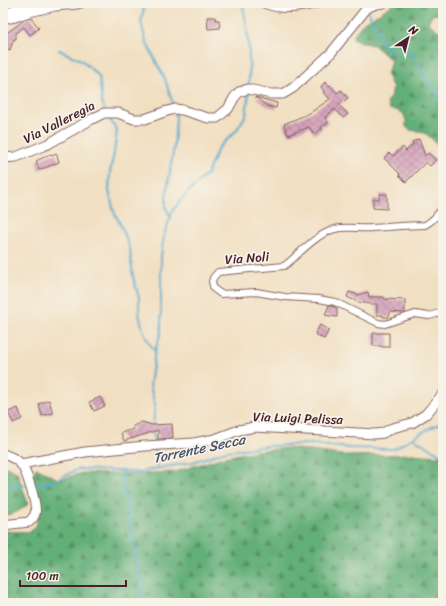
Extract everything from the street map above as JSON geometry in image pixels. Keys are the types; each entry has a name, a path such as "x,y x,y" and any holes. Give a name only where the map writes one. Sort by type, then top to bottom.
{"street":[{"path":"35,3 17,8 5,15 10,18 55,6 81,3"},
{"path":"264,3 275,7 287,8 317,3"},
{"name":"Via Valleregia","path":"3,158 16,157 48,144 104,113 118,113 134,119 145,119 175,109 208,118 218,118 228,109 239,92 248,89 271,94 283,94 293,88 331,52 367,8 383,3"},
{"name":"Via Noli","path":"443,207 432,222 425,225 371,228 348,227 336,229 312,241 284,266 218,272 215,274 212,282 214,289 221,294 256,292 285,297 319,299 335,302 378,323 386,324 415,314 429,316 443,312"},
{"name":"Via Luigi Pelissa","path":"21,464 85,452 194,443 255,427 375,434 383,433 392,428 412,423 426,414 443,394"},
{"path":"3,454 12,457 21,464 26,473 36,504 35,515 29,522 3,524"}],"green space":[{"path":"401,3 443,3 443,13 432,15 428,22 443,34 443,143 438,145 424,133 411,130 406,127 406,120 403,113 389,109 387,102 391,96 393,88 387,75 391,60 374,45 363,43 353,38 355,33 365,21 392,5"},
{"path":"288,448 349,456 413,454 438,456 443,454 443,603 3,603 3,531 30,532 36,526 40,507 32,476 36,468 60,480 81,473 130,474 175,472 224,457 256,451"},
{"path":"3,466 17,472 28,504 17,512 3,515"}],"building":[{"path":"207,17 215,17 216,20 219,20 220,28 208,29"},
{"path":"31,18 39,28 30,35 24,27 16,33 16,39 14,39 10,50 3,47 3,36 24,20"},
{"path":"325,82 337,93 341,90 348,98 339,105 348,114 343,118 335,109 325,117 328,123 314,134 309,127 288,135 284,124 310,113 330,99 323,92 324,91 321,87"},
{"path":"255,97 277,103 276,108 267,106"},
{"path":"419,139 425,156 428,153 436,160 430,166 426,162 406,182 384,158 389,153 393,156 403,147 406,151 413,144 412,142"},
{"path":"56,153 59,162 39,170 36,161"},
{"path":"380,194 387,194 387,209 373,208 373,199 379,199"},
{"path":"349,292 358,295 368,292 369,297 384,297 384,299 405,300 405,313 390,312 389,317 377,315 377,304 358,302 347,297"},
{"path":"329,305 337,308 337,317 325,315"},
{"path":"320,325 329,330 324,339 315,334"},
{"path":"373,333 389,333 389,347 373,346"},
{"path":"100,397 105,406 94,411 89,402"},
{"path":"49,400 53,413 42,416 39,404"},
{"path":"18,408 22,419 13,423 8,412"},
{"path":"142,422 152,425 172,424 173,438 158,439 158,430 124,441 121,433 134,429 133,426"}],"waterway":[{"path":"145,3 141,22 146,42 165,79 174,107"},
{"path":"242,3 248,45 249,87"},
{"path":"368,11 383,43 389,50 410,51 443,105"},
{"path":"59,50 81,60 99,76 102,103 105,110"},
{"path":"154,443 153,425 155,405 150,385 155,351 161,332 161,256 164,235 172,212 184,196 207,174 218,148 236,131 246,115 249,92"},
{"path":"171,218 166,208 166,197 174,146 175,111"},
{"path":"107,116 117,130 110,172 109,191 114,212 130,249 133,277 139,298 139,314 143,330 149,343 155,351"},
{"name":"Torrente Secca","path":"32,485 53,482 78,469 138,472 193,462 226,451 268,446 311,444 350,448 394,449 443,422"},
{"path":"413,438 443,456"},
{"path":"155,447 157,469"},
{"path":"123,471 122,483 145,603"},
{"name":"Torrente Secca","path":"3,487 9,488 27,485"}]}
